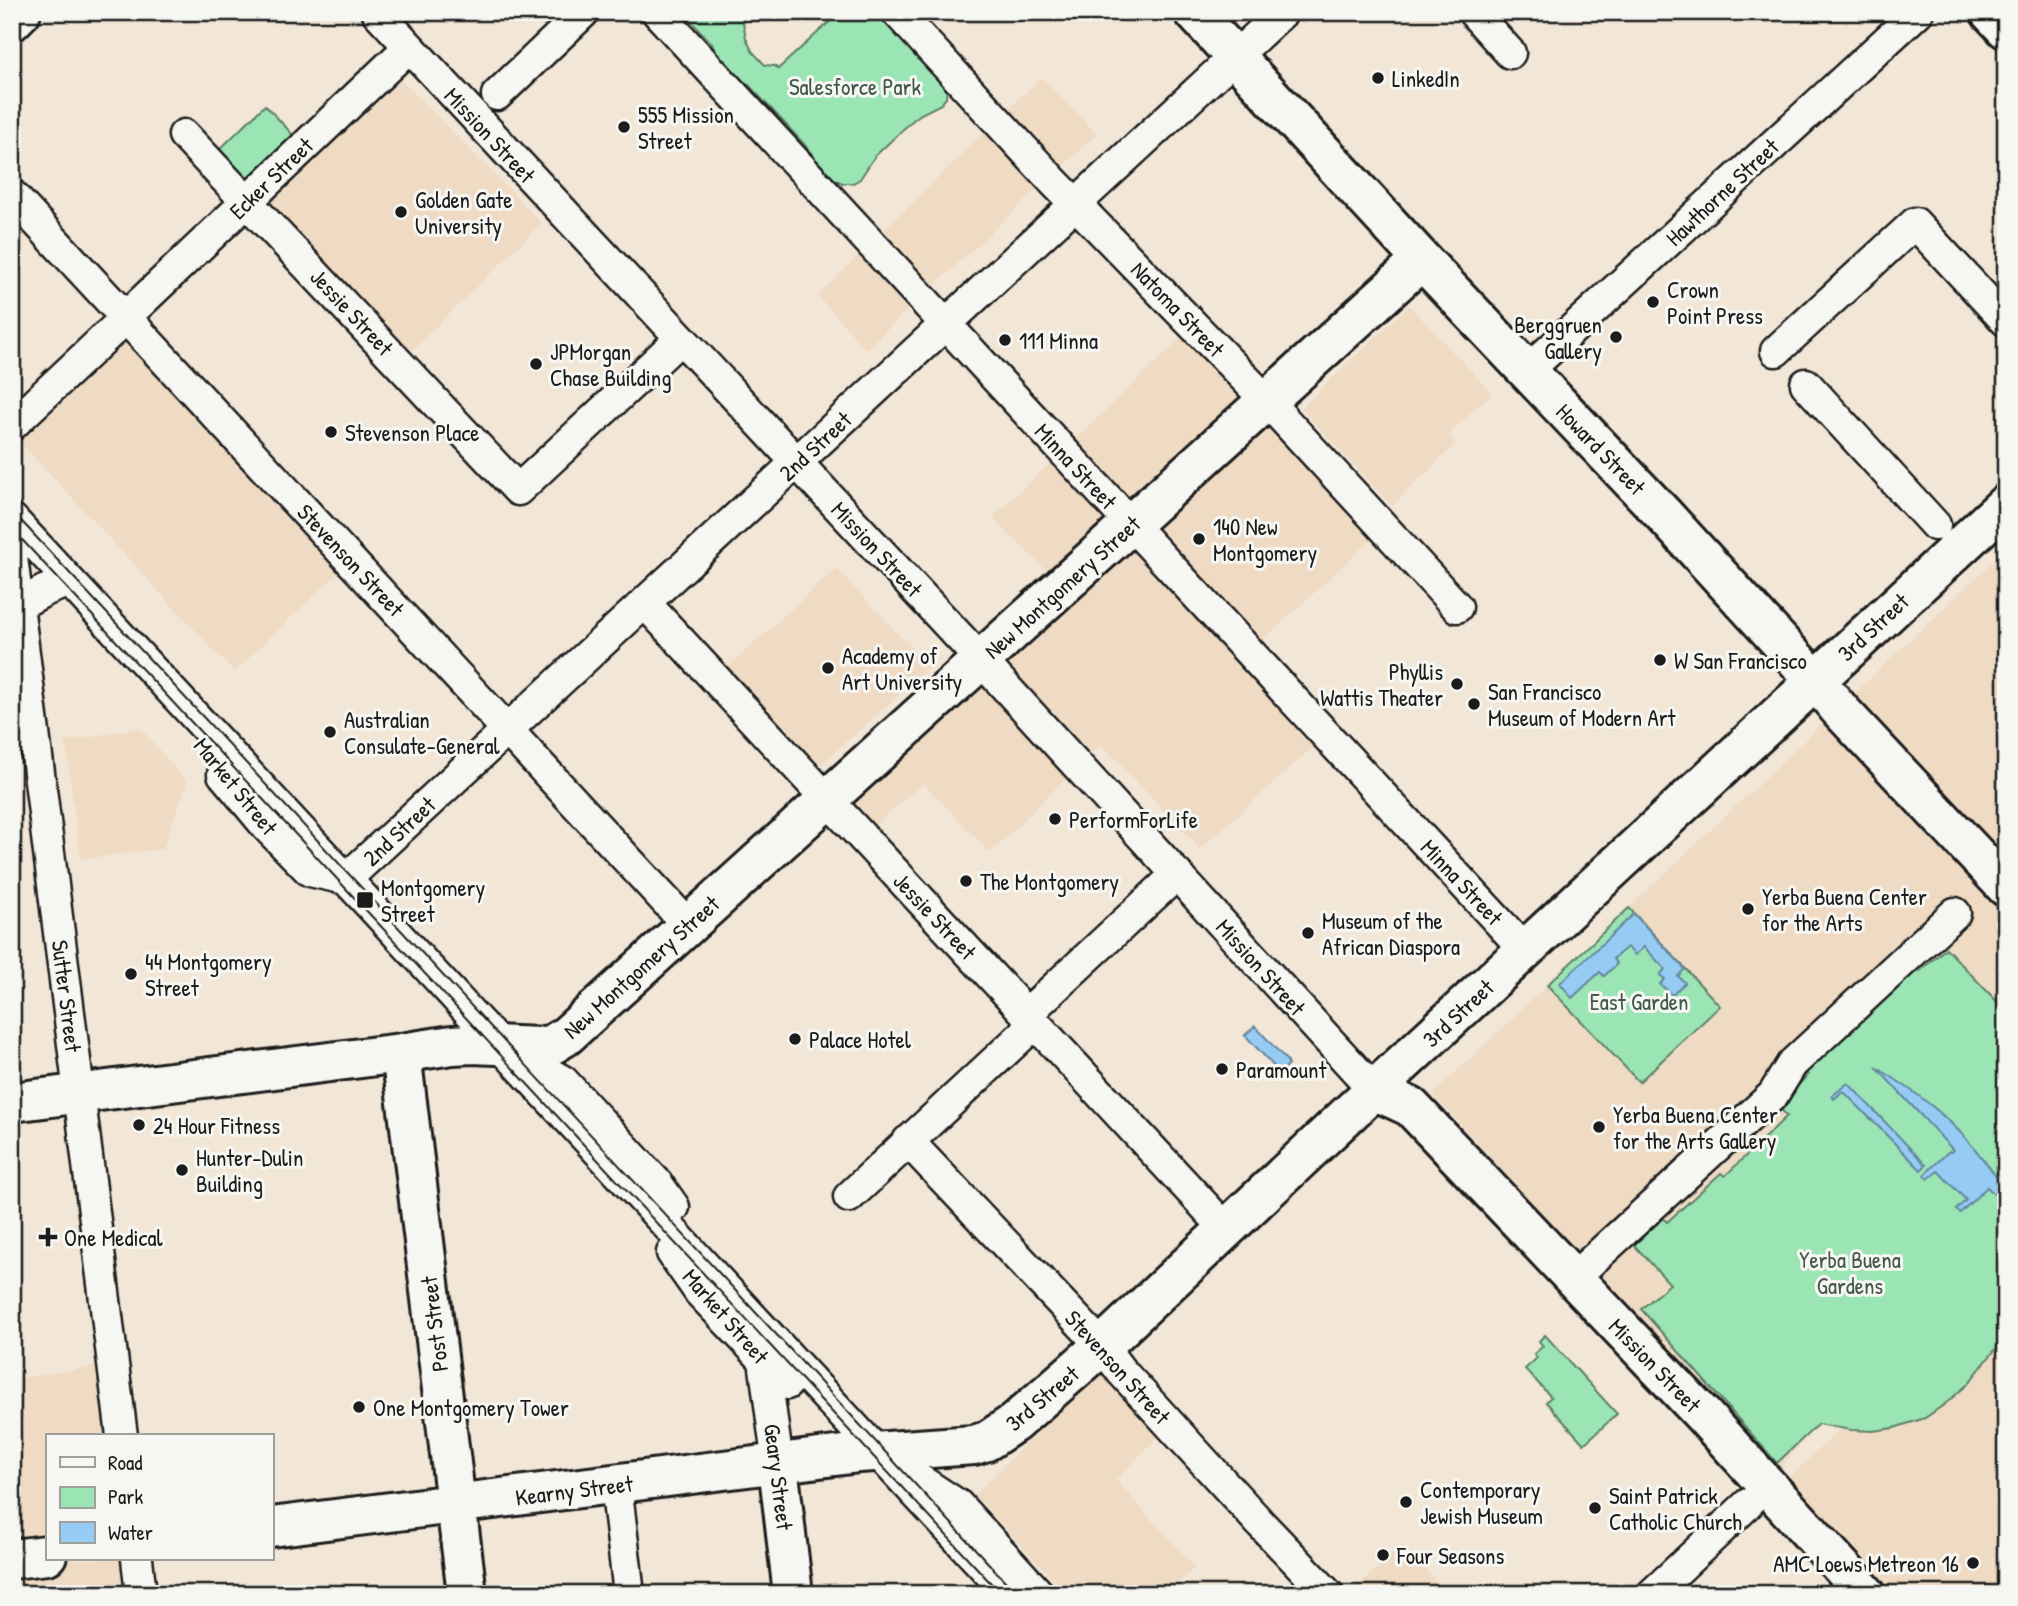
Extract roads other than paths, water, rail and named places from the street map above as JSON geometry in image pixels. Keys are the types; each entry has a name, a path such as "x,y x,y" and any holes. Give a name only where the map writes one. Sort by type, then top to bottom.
{"main road":[{"path":"12,21 21,12"},
{"path":"1167,12 1227,64"},
{"name":"Howard Street","path":"1194,12 1227,64 1422,260 1663,514 1840,710 2006,887"},
{"path":"1990,12 2006,29"},
{"name":"New Montgomery Street","path":"500,1045 528,1047 554,1044 566,1036 1422,260"},
{"name":"3rd Street","path":"877,1451 974,1444 987,1441 1014,1423 1102,1346 2006,504"},
{"path":"12,1102 452,1045 500,1045"},
{"name":"Post Street","path":"401,1053 467,1594"},
{"name":"Mission Street","path":"1374,1090 1411,1107 1703,1415 1867,1594"},
{"name":"Mission Street","path":"1374,1090 1403,1130 1832,1594"},
{"name":"Kearny Street","path":"273,1527 877,1451"},
{"name":"Geary Street","path":"778,1465 793,1594"},
{"path":"12,1559 46,1555"}],"street":[{"name":"Mission Street","path":"377,12 980,660 1374,1090"},
{"path":"497,95 584,12"},
{"name":"Minna Street","path":"656,12 1525,950"},
{"name":"Natoma Street","path":"897,12 1052,181 1266,400 1457,607"},
{"name":"2nd Street","path":"346,879 1283,12"},
{"path":"1473,12 1510,52"},
{"name":"Hawthorne Street","path":"1527,372 1918,12"},
{"name":"Ecker Street","path":"12,425 408,47"},
{"name":"Jessie Street","path":"184,135 518,490 680,339"},
{"name":"Stevenson Street","path":"12,195 688,925"},
{"path":"1776,351 1916,223 2006,321"},
{"path":"1807,384 1935,525"},
{"name":"Market Street","path":"12,519 1009,1594"},
{"name":"Sutter Street","path":"12,557 18,605 18,648 79,1093 122,1434"},
{"path":"18,605 69,582"},
{"name":"Jessie Street","path":"645,603 1226,1229"},
{"path":"849,1197 1026,1032 1036,1005 1177,874"},
{"path":"1573,1278 1773,1095 1792,1064 1955,913"},
{"name":"Market Street","path":"500,1045 563,1081 657,1183 760,1325"},
{"name":"Stevenson Street","path":"908,1141 1102,1346 1121,1371 1328,1594"},
{"name":"Market Street","path":"601,1153 700,1293 817,1416 877,1451 958,1505 1039,1594"},
{"name":"Geary Street","path":"764,1360 778,1465"},
{"path":"615,1485 629,1594"},
{"path":"1652,1594 1748,1504"},
{"path":"137,1560 141,1594"}],"water":[{"path":"1634,914 1685,969 1678,976 1685,983 1672,995 1660,984 1665,979 1660,975 1665,969 1644,947 1635,955 1627,947 1613,959 1617,964 1604,976 1600,972 1572,998 1560,983"},
{"path":"1255,1026 1288,1062 1282,1071 1278,1071 1245,1035"},
{"path":"1876,1067 1922,1098 1962,1134 1997,1178 2003,1189 2006,1206 1987,1187 1960,1213 1956,1210 1966,1200 1938,1171 1928,1179 1924,1175 1953,1150"},
{"path":"1848,1083 1926,1165 1921,1170 1843,1091 1834,1099 1832,1096"}],"tram line":[{"path":"12,511 1017,1594"},
{"path":"12,529 1001,1594"}],"place":[{"name":"LinkedIn","path":"1378,78"},
{"name":"555 Mission Street","path":"624,127"},
{"name":"Golden Gate University","path":"401,212"},
{"name":"Crown Point Press","path":"1653,302"},
{"name":"Berggruen Gallery","path":"1616,337"},
{"name":"111 Minna","path":"1005,340"},
{"name":"JPMorgan Chase Building","path":"536,364"},
{"name":"Stevenson Place","path":"331,432"},
{"name":"140 New Montgomery","path":"1199,539"},
{"name":"W San Francisco","path":"1660,660"},
{"name":"Academy of Art University","path":"828,668"},
{"name":"Phyllis Wattis Theater","path":"1457,684"},
{"name":"San Francisco Museum of Modern Art","path":"1474,704"},
{"name":"Australian Consulate-General","path":"330,732"},
{"name":"PerformForLife","path":"1055,819"},
{"name":"The Montgomery","path":"966,881"},
{"name":"Montgomery Street","path":"365,900"},
{"name":"Yerba Buena Center for the Arts","path":"1748,909"},
{"name":"Museum of the African Diaspora","path":"1308,933"},
{"name":"44 Montgomery Street","path":"131,974"},
{"name":"Palace Hotel","path":"795,1039"},
{"name":"Paramount","path":"1222,1069"},
{"name":"24 Hour Fitness","path":"139,1125"},
{"name":"Yerba Buena Center for the Arts Gallery","path":"1599,1127"},
{"name":"Hunter-Dulin Building","path":"182,1170"},
{"name":"One Medical","path":"48,1237"},
{"name":"One Montgomery Tower","path":"359,1407"},
{"name":"Contemporary Jewish Museum","path":"1406,1502"},
{"name":"Saint Patrick Catholic Church","path":"1595,1508"},
{"name":"Four Seasons","path":"1383,1555"},
{"name":"AMC Loews Metreon 16","path":"1973,1563"}],"park label":[{"name":"Salesforce Park","path":"855,86"},
{"name":"East Garden","path":"1639,1001"},
{"name":"Yerba Buena Gardens","path":"1850,1272"}]}
